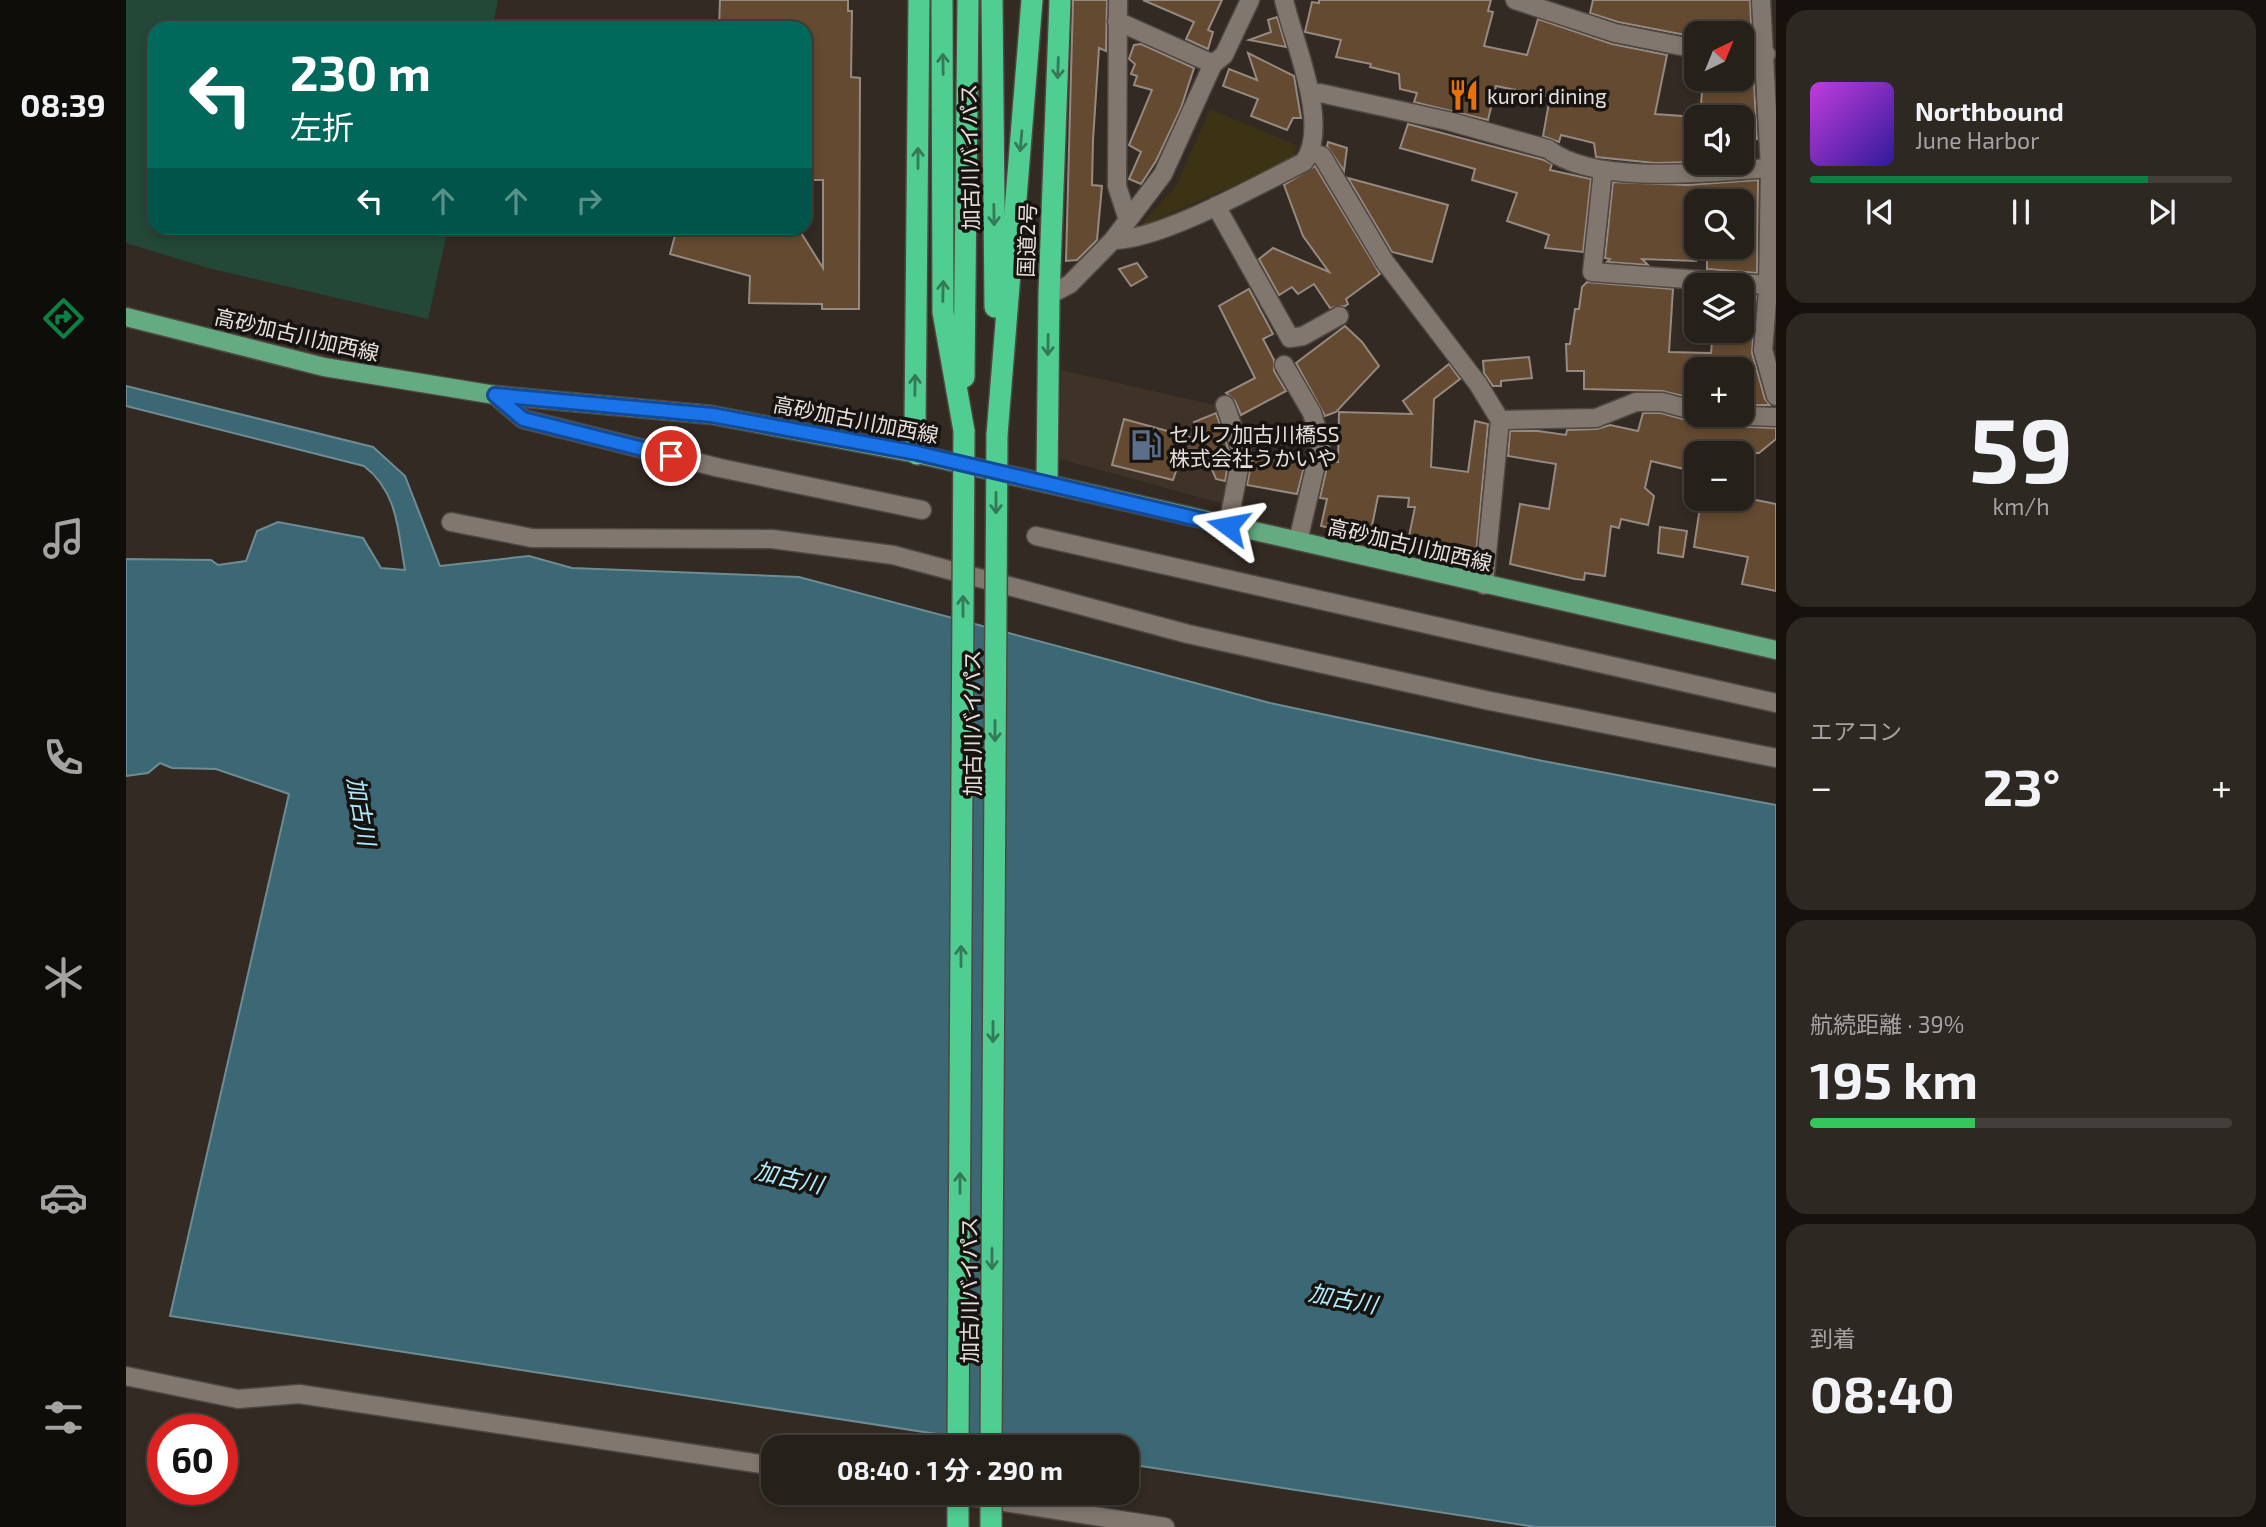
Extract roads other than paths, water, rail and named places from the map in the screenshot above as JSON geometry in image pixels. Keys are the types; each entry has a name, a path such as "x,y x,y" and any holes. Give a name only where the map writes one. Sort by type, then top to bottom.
{"highway":[{"path":"917,453 915,425 919,0"},
{"path":"942,0 943,312 964,431"},
{"name":"加古川バイパス","path":"958,1435 968,0"},
{"name":"加古川バイパス","path":"991,1435 997,435 992,0"},
{"path":"997,435 1032,0"},
{"name":"国道2号","path":"1046,482 1049,295 1060,0"},
{"path":"958,1505 958,1527"},
{"path":"991,1505 991,1527"}],"main road":[{"name":"高砂加古川加西線","path":"126,317 324,367 495,395 712,415 917,453 1776,650"}],"street":[{"path":"1118,0 1117,186 1128,220"},
{"path":"1049,295 1070,284 1113,240 1163,174 1213,64 1224,55 1250,0"},
{"path":"1113,240 1132,240 1216,206 1304,162 1311,152 1311,96 1284,0"},
{"path":"1515,0 1615,33 1684,47"},
{"path":"1761,0 1772,108 1771,288 1763,350 1776,396"},
{"path":"1118,21 1213,64"},
{"path":"1311,96 1320,93 1448,121 1548,149 1559,158 1603,170 1656,173 1770,169"},
{"path":"1311,152 1322,156 1385,262 1478,384 1500,420 1484,584"},
{"path":"1603,170 1592,272 1771,288"},
{"path":"1216,206 1290,338 1303,336 1339,316"},
{"path":"1284,365 1312,412 1321,443 1298,541"},
{"path":"495,395 523,419 720,468 922,510"},
{"path":"1500,420 1596,418 1636,402 1662,402 1684,408"},
{"path":"1225,405 1242,453 1228,526"},
{"path":"1754,416 1776,417"},
{"path":"451,522 532,538 772,539 892,555 1188,634 1490,701 1776,758"},
{"path":"1036,536 1776,703"},
{"path":"126,1376 238,1399 299,1394 761,1464"},
{"path":"1024,1505 1166,1527"}],"water":[{"name":"加古川","path":"126,386 373,447 405,476 440,566 529,556 572,568 799,577 1270,703 1543,761 1776,805 1776,1527 1536,1527 1139,1466 1139,1435 943,1435 170,1316 289,794 216,769 172,768 160,763 148,773 126,776 126,559 211,560 218,565 246,561 257,531 278,522 363,538 381,568 405,570 395,513 390,500 375,476 364,466 126,406"}],"place":[{"name":"kurori dining","path":"1464,95"},
{"name":"セルフ加古川橋SS 株式会社うかいや","path":"1146,445"}]}
